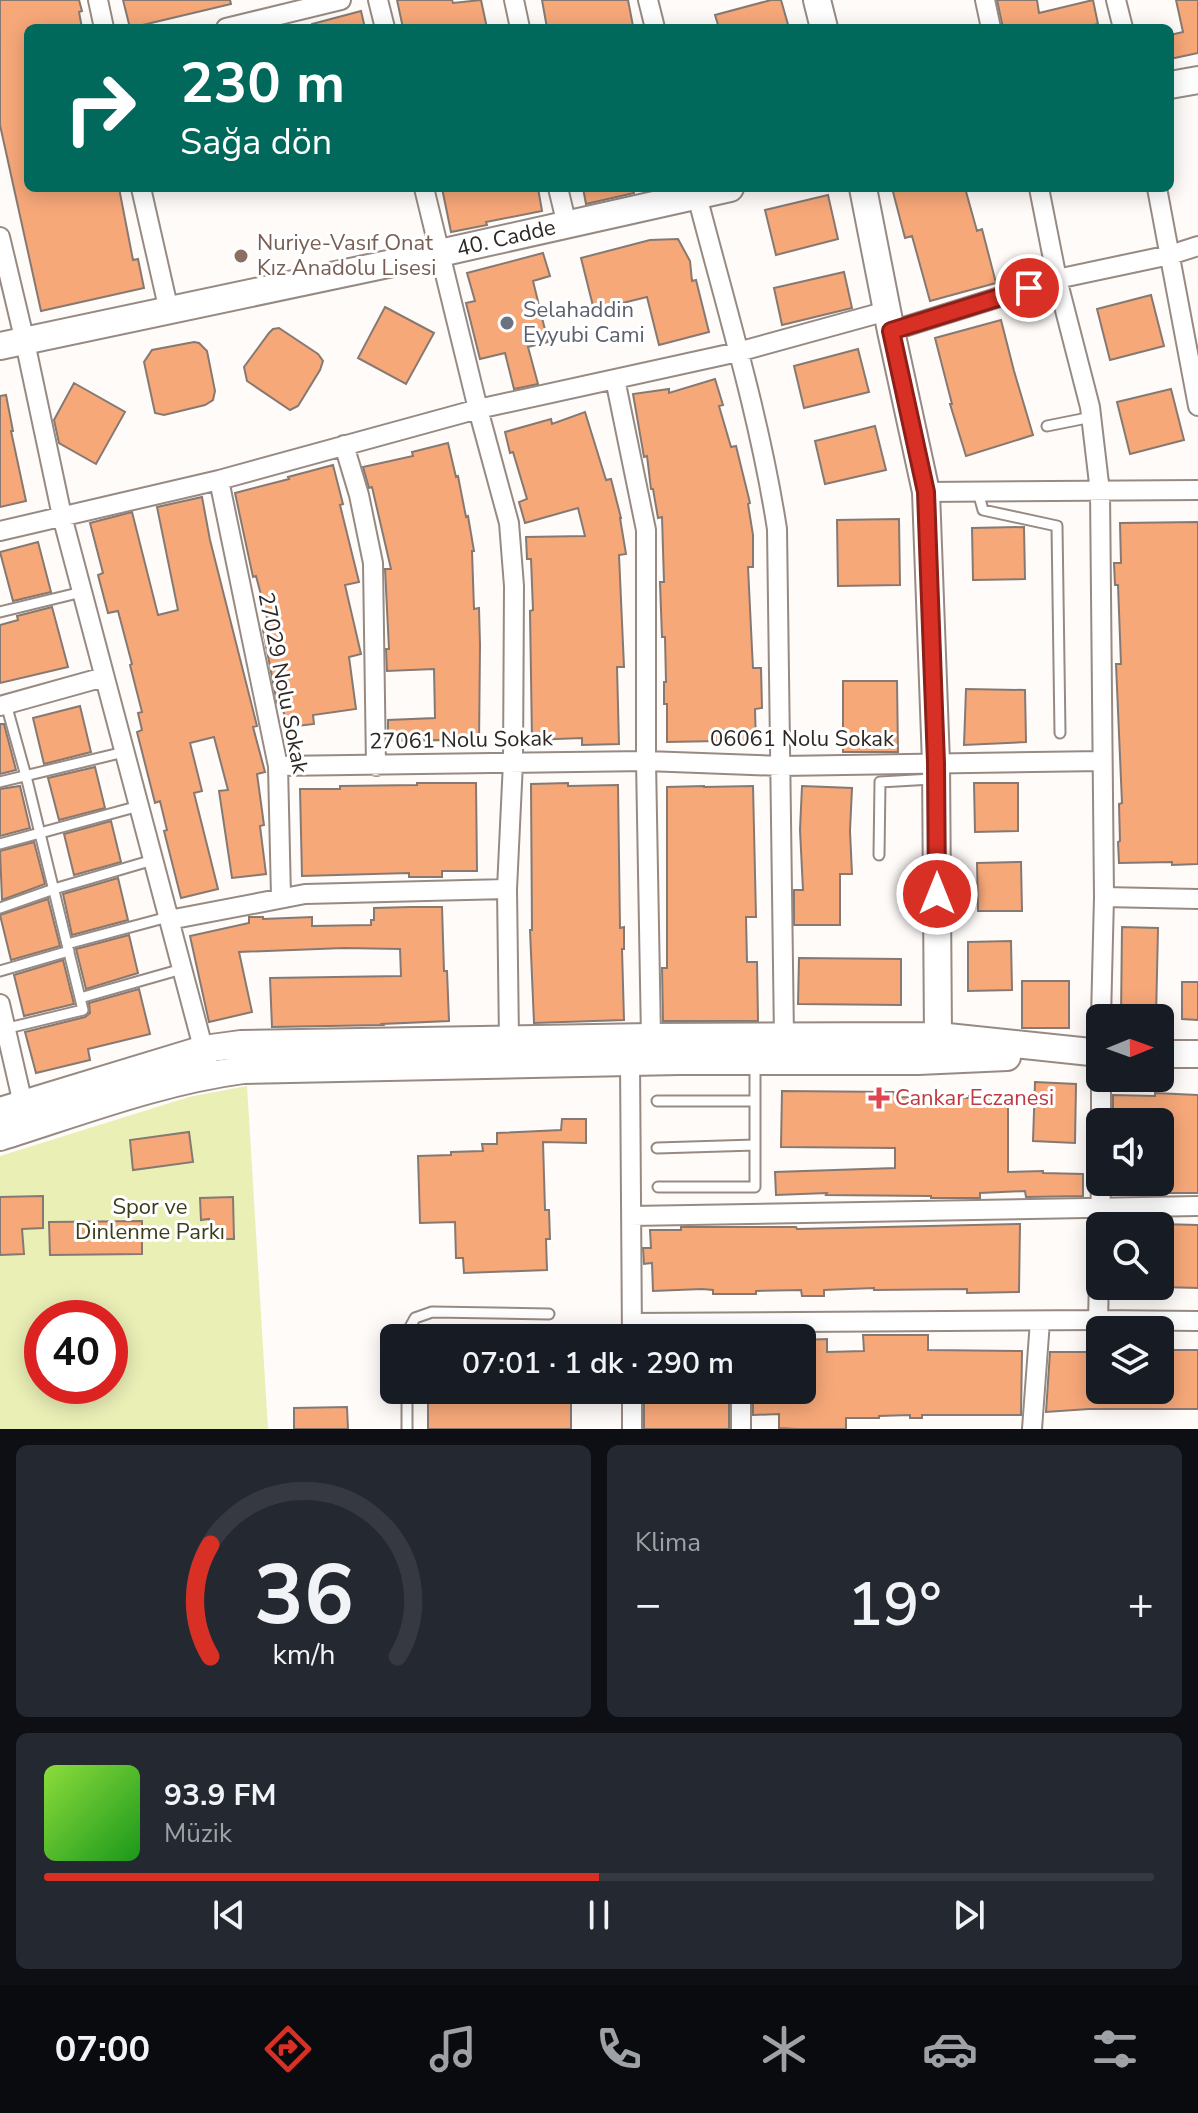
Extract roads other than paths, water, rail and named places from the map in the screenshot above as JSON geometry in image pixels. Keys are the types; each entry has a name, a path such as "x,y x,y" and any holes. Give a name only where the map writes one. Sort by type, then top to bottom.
{"street":[{"path":"98,0 103,24"},
{"path":"242,24 341,0"},
{"path":"378,0 384,24"},
{"path":"514,0 519,24"},
{"path":"648,0 654,24"},
{"path":"817,0 823,24"},
{"path":"985,0 990,24"},
{"path":"1116,0 1122,24"},
{"path":"1174,84 1198,80"},
{"path":"142,192 169,311"},
{"path":"425,192 509,523 514,586 513,762 507,889 509,1040"},
{"path":"559,192 567,225"},
{"path":"696,192 770,484 777,529 784,1037"},
{"name":"40. Cadde","path":"12,344 567,225 696,192"},
{"path":"864,192 926,492 936,771 938,1036"},
{"path":"1040,192 1057,279 1092,417 1100,492 1104,897 1101,1004"},
{"path":"1158,192 1197,396"},
{"path":"0,237 12,344 62,516 207,1061"},
{"path":"0,531 219,480 478,409 889,321 1198,246"},
{"path":"615,379 646,530 651,1037"},
{"path":"344,445 359,495 373,563 376,766"},
{"name":"27029 Nolu Sokak","path":"219,480 278,766 281,897"},
{"path":"926,492 1198,490"},
{"path":"3,705 104,677"},
{"name":"06061 Nolu Sokak","path":"646,761 936,771 1102,761"},
{"name":"27061 Nolu Sokak","path":"278,766 646,761"},
{"path":"169,918 305,894 507,889"},
{"path":"1104,897 1198,899"},
{"path":"0,1004 12,1108 207,1061 243,1070 630,1062 918,1061 1100,1053 938,1036 241,1044 207,1061 162,1086 0,1137"},
{"path":"1174,1054 1198,1054"},
{"path":"630,1062 632,1324"},
{"path":"1145,1212 1198,1206"},
{"path":"631,1216 1086,1217"},
{"path":"816,1328 1086,1320"},
{"path":"1032,1429 1040,1321"},
{"path":"1174,1321 1198,1321"},
{"path":"632,1404 632,1429"},
{"path":"741,1404 741,1429"}],"lane":[{"path":"1047,426 1092,417"},
{"path":"978,492 983,510 1057,526 1060,733"},
{"path":"0,612 82,592"},
{"path":"3,705 26,776 83,1010 3,1029"},
{"path":"0,782 124,752"},
{"path":"879,855 880,782 936,771"},
{"path":"0,844 139,806"},
{"path":"0,908 153,860"},
{"path":"0,971 169,918"},
{"path":"80,998 182,969"},
{"path":"658,1187 755,1187 755,1061"},
{"path":"657,1101 755,1101"},
{"path":"657,1148 755,1145"},
{"path":"412,1324 415,1318 432,1312 549,1314"},
{"path":"407,1404 407,1429"}],"place":[{"name":"Nuriye-Vasıf Onat Kız Anadolu Lisesi","path":"241,256"},
{"name":"Selahaddin Eyyubi Cami","path":"507,323"},
{"name":"Cankar Eczanesi","path":"879,1098"}],"park label":[{"name":"Spor ve Dinlenme Parkı","path":"150,1220"}]}
